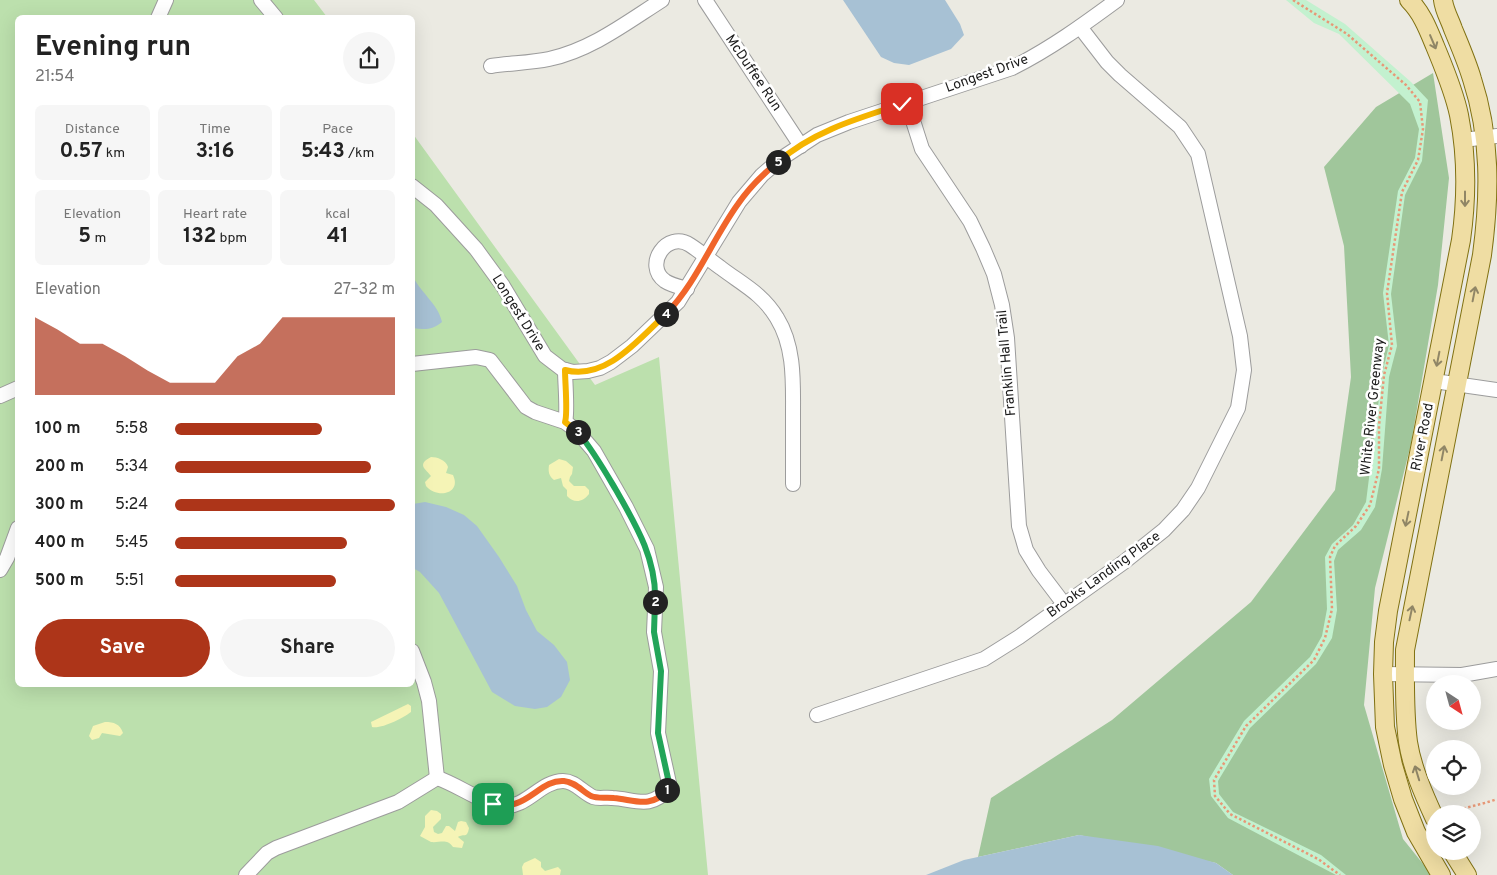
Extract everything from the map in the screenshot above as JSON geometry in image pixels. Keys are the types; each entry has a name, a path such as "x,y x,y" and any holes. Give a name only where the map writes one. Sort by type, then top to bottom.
{"main road":[{"name":"River Road","path":"1410,0 1418,9 1440,58 1459,113 1463,140 1465,210 1434,381 1388,611 1383,674 1385,727 1393,765 1403,799 1416,832 1441,875"},
{"name":"River Road","path":"1429,805 1422,789 1408,744 1405,650 1482,255 1487,222 1492,137 1443,0"},
{"path":"1458,860 1467,875"}],"street":[{"path":"159,15 166,0"},
{"path":"261,0 274,15"},
{"path":"490,66 548,59 576,50 607,36 662,0"},
{"name":"McDuffee Run","path":"705,0 801,146"},
{"name":"Longest Drive","path":"415,188 436,205 476,249 502,286 545,356 553,364 573,372 600,368 632,346 682,297 739,202 762,175 782,158 817,136 849,122 1012,68 1037,55 1117,0"},
{"name":"Brooks Landing Place","path":"817,715 984,659 1019,637 1124,562 1164,530 1183,510 1198,488 1238,408 1244,370 1240,336 1198,154 1180,127 1108,62 1080,27"},
{"name":"Franklin Hall Trail","path":"907,102 922,149 970,221 984,248 994,274 1002,305 1006,338 1018,526 1026,550 1064,604"},
{"path":"1463,140 1492,137"},
{"path":"687,289 665,281 658,274 656,262 661,248 671,242 688,243 748,286 765,302 778,319 787,340 792,361 793,484"},
{"path":"415,364 476,357 490,360 526,407 534,412 565,422 576,430 594,451 639,532 651,562 656,587 654,632 661,671 658,733 669,783 668,789 657,799 636,802 613,798 597,798 587,794 576,785 564,781 552,783 522,801 505,806 486,801 463,788 437,778"},
{"path":"565,370 564,389 567,414 565,422"},
{"path":"1434,381 1497,390"},
{"path":"0,396 15,389"},
{"path":"0,570 7,558 15,536"},
{"path":"415,659 429,701 437,778"},
{"path":"1383,674 1462,675 1497,669"},
{"path":"246,875 267,853 276,848 398,802 437,778"}],"path":[{"name":"White River Greenway","path":"1293,0 1347,34 1406,85 1420,102 1422,129 1418,160 1402,192 1386,293 1392,345 1384,374 1382,392 1379,426 1379,469 1370,505 1356,526 1335,546 1330,557 1332,609 1325,638 1314,660 1246,726 1214,780 1215,796 1230,814 1318,859 1340,875"},
{"path":"1481,806 1497,799"}],"shaded area":[{"path":"0,0 314,0 325,15 15,15 15,687 415,687 415,137 595,385 659,357 708,875 0,875"},
{"path":"1286,0 1306,0 1345,24 1411,82 1428,100 1422,161 1405,195 1391,294 1397,346 1389,377 1382,469 1375,507 1361,530 1338,550 1334,561 1337,610 1332,638 1316,664 1250,728 1218,781 1219,794 1233,812 1321,855 1346,875 1336,875 1228,818 1211,796 1209,779 1244,721 1310,657 1322,636 1327,609 1325,557 1332,544 1353,525 1366,502 1382,374 1389,345 1383,293 1398,191 1415,158 1419,129 1410,104 1339,34 1314,23"},
{"path":"1433,73 1449,178 1438,285 1411,444 1375,588 1364,705 1403,839 1432,875 1233,875 1216,863 1079,835 978,857 991,798 1112,720 1251,602 1335,490 1351,377 1344,246 1324,167 1376,107"}],"sand":[{"path":"431,457 441,459 447,465 446,473 453,475 455,481 454,487 451,490 442,493 431,490 426,486 425,482 431,476 423,465"},
{"path":"559,459 566,461 573,467 569,481 574,486 585,486 589,490 589,494 584,499 575,501 570,499 567,496 567,490 563,486 561,478 554,480 551,477 549,465"},
{"path":"408,704 411,706 411,712 387,725 372,727 371,722"},
{"path":"105,722 116,724 123,733 120,736 102,733 99,738 92,740 89,736 93,726"},
{"path":"431,810 441,814 441,819 433,827 434,832 438,834 442,833 446,826 455,831 458,822 466,822 469,828 467,833 458,837 464,842 462,848 453,847 446,842 431,842 420,836 425,827 425,816"},
{"path":"535,858 541,862 541,867 545,871 558,867 561,870 560,875 523,875 522,867 524,863"}],"water":[{"path":"843,0 945,0 960,24 964,35 951,49 909,65 894,63 881,57"},
{"path":"415,280 437,309 442,322 435,327 415,328"},
{"path":"425,502 446,507 464,515 477,526 499,557 517,586 526,610 537,631 554,645 567,662 570,680 561,697 547,707 535,709 515,706 492,692 439,593 415,569 415,504"},
{"path":"1079,835 1158,846 1216,863 1233,875 926,875 964,860"}],"route":[{"path":"493,804 510,806 552,783 564,781 576,785 587,794 597,798 644,802 662,796 668,789 669,783 658,733 661,671 654,632 656,587 654,573 647,549 639,532 594,451 576,430 565,422 567,414 564,389 565,370 573,372 588,371 600,368 611,362 632,346 666,314 682,297 739,202 762,175 782,158 817,136 849,122 902,104"}]}
